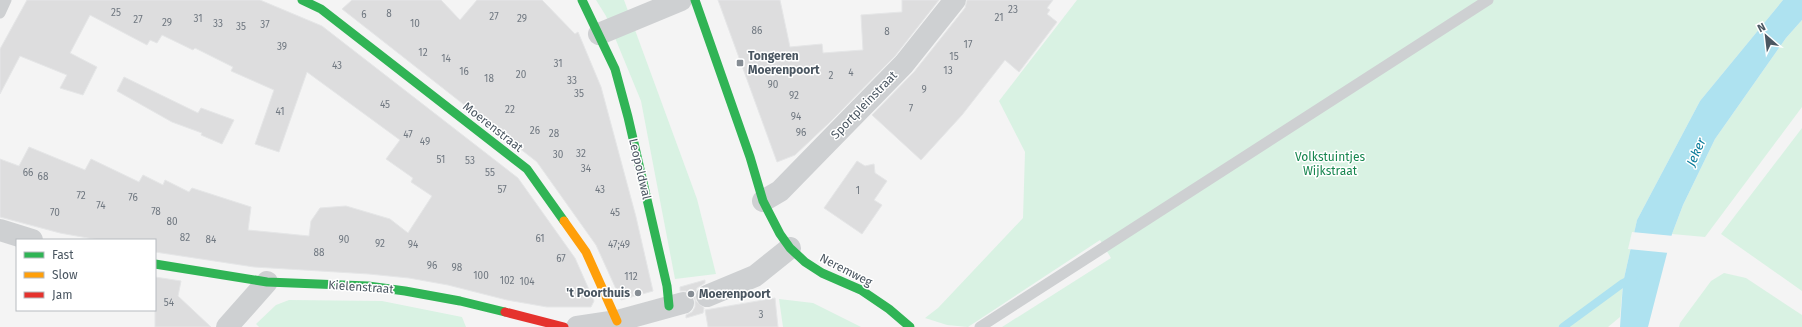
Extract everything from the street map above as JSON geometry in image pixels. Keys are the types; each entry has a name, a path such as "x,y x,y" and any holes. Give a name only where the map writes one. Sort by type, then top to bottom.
{"street":[{"name":"Moerenstraat","path":"302,0 322,9 527,169 586,252 617,321"},
{"name":"Leopoldwal","path":"582,0 615,69 628,117 666,286 676,305"},
{"path":"599,34 680,0"},
{"path":"695,0 750,157 763,201 780,234 790,248 755,276 706,296"},
{"name":"Sportpleinstraat","path":"763,201 780,191 904,64 955,0"},
{"path":"0,230 29,239"},
{"name":"Neremweg","path":"790,248 805,262 822,273 861,290 889,309 910,327"},
{"name":"Kielenstraat","path":"156,264 267,282 368,286 405,291 460,301 564,327"},
{"path":"227,327 267,282"},
{"path":"577,327 617,321 676,305"}],"lane":[{"path":"0,13 6,0"},
{"path":"980,327 1488,0"}],"green space":[{"path":"596,0 624,0 697,199 716,274 675,279 641,101 606,16"},
{"name":"Volkstuintjes Wijkstraat","path":"1077,0 1783,0 1700,101 1637,220 1623,283 1620,317 1608,327 1002,327 1111,258 1100,240 968,327 947,325 925,318 938,308 1023,218 1025,152 999,101"},
{"path":"1802,20 1802,107 1705,237 1672,234 1683,205 1715,139 1786,38"},
{"path":"1802,128 1802,291 1721,234"},
{"path":"1724,273 1746,278 1802,315 1802,327 1679,327 1680,323 1711,281"},
{"path":"779,299 813,303 861,327 783,327"},
{"path":"289,300 382,301 462,317 466,327 259,327 256,324 276,305"}],"water":[{"name":"Jeker","path":"1783,0 1802,0 1802,20 1786,38 1715,139 1683,205 1672,234 1648,327 1620,327 1623,283 1637,220 1700,101"}],"pier":[{"path":"1632,232 1674,236 1669,253 1628,249"}],"building":[{"path":"27,0 260,0 322,26 518,178 575,258 594,301 591,307 547,307 507,300 448,285 409,278 254,267 156,252 156,239 93,239 60,233 0,217 0,159 19,166 29,147 85,170 91,159 139,182 143,175 163,185 165,180 189,192 192,188 251,207 248,230 309,236 311,221 320,208 346,206 390,219 408,233 432,196 411,182 413,178 386,159 400,140 307,72 279,152 255,144 274,90 231,71 233,67 195,48 193,50 162,35 157,43 150,40 147,45 90,15 70,53 97,67 83,95 60,88 67,75 20,56 0,94 0,49"},
{"path":"352,0 441,0 460,20 477,0 542,0 575,34 578,32 601,87 636,217 653,291 621,300 596,245 537,162 342,9"},
{"path":"718,0 780,0 790,47 822,44 823,53 863,50 861,15 902,12 902,0 939,0 895,56 830,122 795,155 777,162"},
{"path":"967,0 1053,0 1047,8 1050,10 1047,14 1057,22 1019,72 1005,60 962,115 921,160 872,115 914,72 965,8"},
{"path":"124,77 198,113 201,108 234,120 222,144 201,135 202,133 172,122 117,91"},
{"path":"857,161 865,166 874,164 875,173 887,181 874,200 882,205 862,234 824,208"},
{"path":"156,277 181,281 178,296 211,327 155,327"},
{"path":"705,280 705,283 697,288 695,295 696,301 704,308 703,313 686,318 686,315 692,312 695,307 695,300 691,294 686,291 680,291 680,287"},
{"path":"775,298 778,327 708,327 705,310"}],"waterway":[{"path":"1563,327 1623,283 1633,278"}],"traffic: fast":[{"path":"302,0 321,9 527,169 564,221"},
{"path":"582,0 615,69 628,117 667,286 669,306"},
{"path":"695,0 750,157 763,201 780,234 790,248 805,262 822,273 861,290 889,309 910,327"},
{"path":"156,264 267,282 368,286 405,291 460,301 505,312"}],"traffic: slow":[{"path":"564,221 586,252 617,321"}],"traffic: jam":[{"path":"505,312 564,327"}],"place":[{"name":"Tongeren Moerenpoort","path":"740,63"},
{"name":"'t Poorthuis","path":"638,293"},
{"name":"Moerenpoort","path":"691,294"}]}
